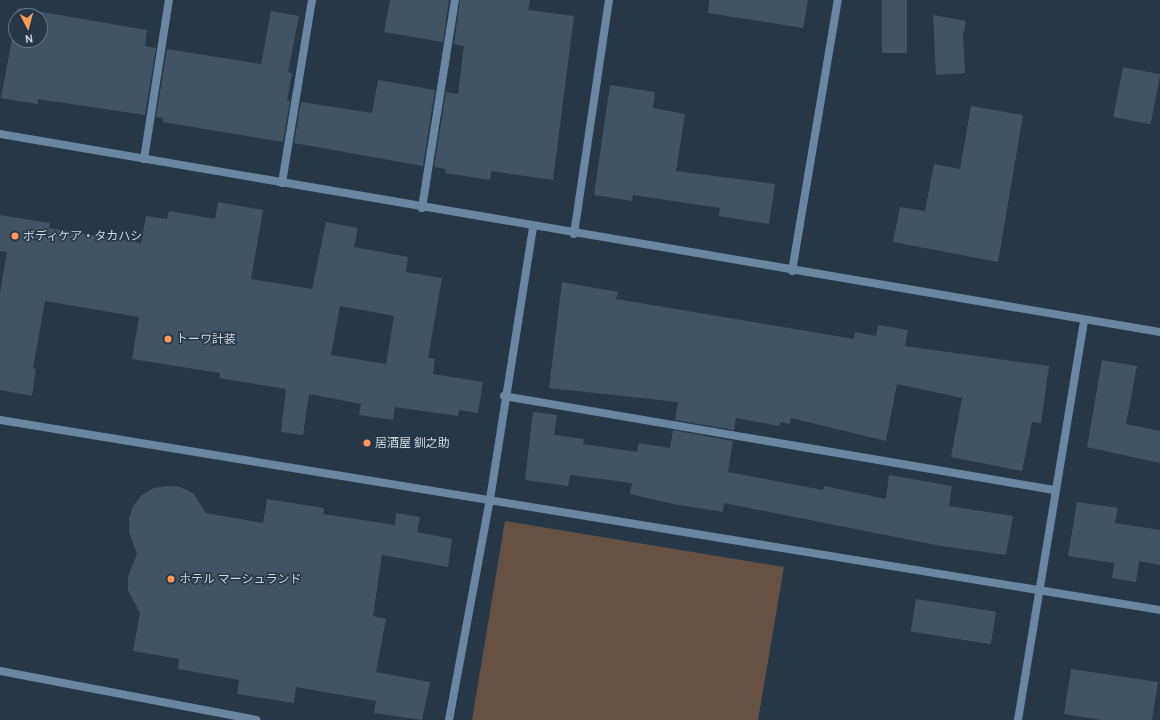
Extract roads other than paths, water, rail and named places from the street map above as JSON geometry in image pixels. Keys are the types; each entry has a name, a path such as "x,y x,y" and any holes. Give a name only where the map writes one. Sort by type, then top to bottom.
{"street":[{"path":"144,159 169,0"},
{"path":"282,183 312,0"},
{"path":"422,208 456,0"},
{"path":"574,234 609,0"},
{"path":"792,271 838,0"},
{"path":"0,134 574,234 1160,332"},
{"path":"449,720 490,499 504,396 533,227"},
{"path":"1018,720 1054,490 1084,320"},
{"path":"504,396 1054,490"},
{"path":"0,420 490,499 1160,610"},
{"path":"0,671 256,720"}],"place":[{"name":"ボディケア・タカハシ","path":"15,236"},
{"name":"トーワ計装","path":"168,339"},
{"name":"居酒屋 釧之助","path":"367,443"},
{"name":"ホテル マーシュランド","path":"171,579"}]}
